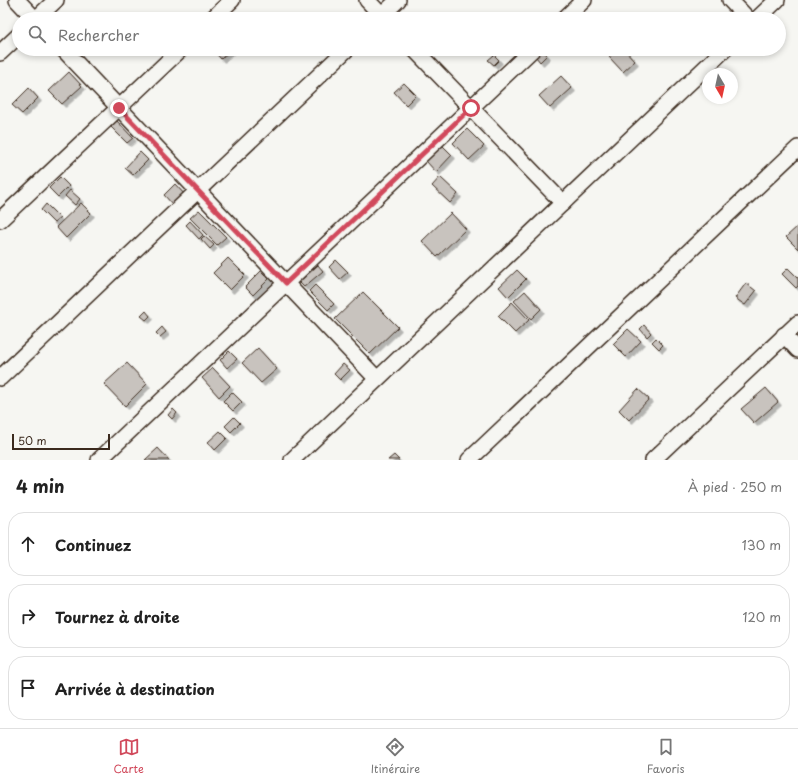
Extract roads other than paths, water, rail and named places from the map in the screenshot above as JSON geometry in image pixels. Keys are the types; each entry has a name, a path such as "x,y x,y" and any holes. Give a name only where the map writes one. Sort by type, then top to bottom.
{"street":[{"path":"17,0 28,12"},
{"path":"43,12 56,0"},
{"path":"219,12 232,0"},
{"path":"367,0 377,12"},
{"path":"387,12 398,0"},
{"path":"571,12 584,0"},
{"path":"730,0 741,12"},
{"path":"764,12 777,0"},
{"path":"0,53 12,42"},
{"path":"70,56 377,380"},
{"path":"0,220 174,56"},
{"path":"0,378 340,56"},
{"path":"421,56 563,203"},
{"path":"99,460 525,56"},
{"path":"292,460 718,56"},
{"path":"469,460 798,148"},
{"path":"653,460 798,322"},
{"path":"784,335 798,350"}]}
